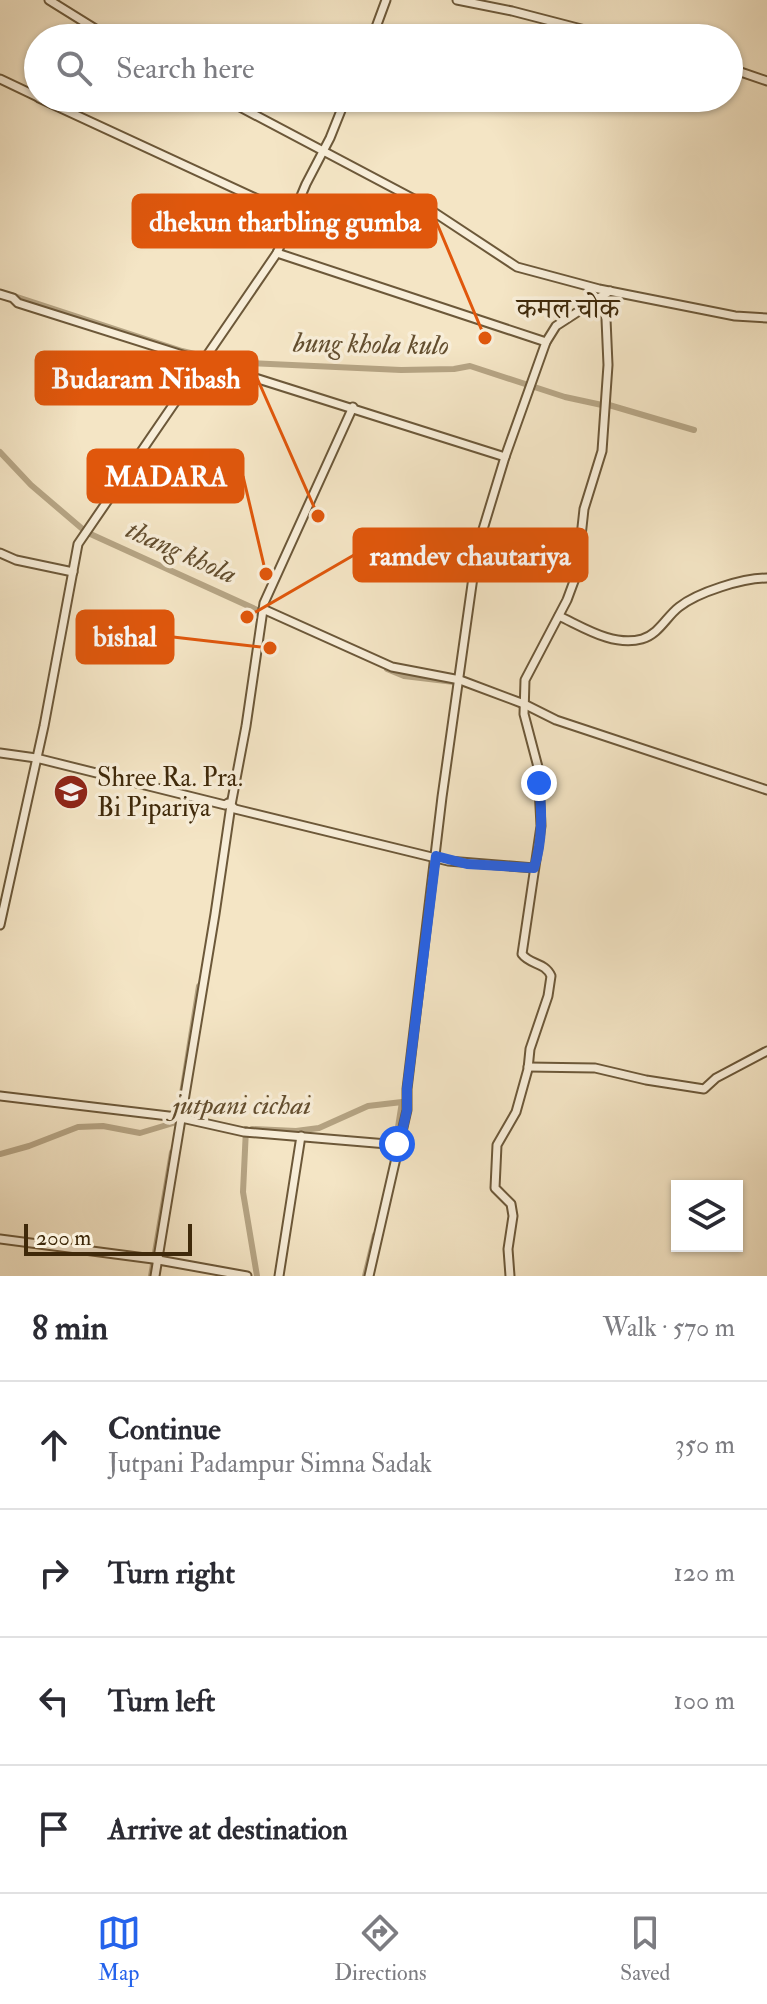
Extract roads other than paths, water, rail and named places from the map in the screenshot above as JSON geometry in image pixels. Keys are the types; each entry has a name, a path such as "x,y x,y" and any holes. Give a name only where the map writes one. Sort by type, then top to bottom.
{"street":[{"path":"49,0 88,24"},
{"path":"377,24 386,0"},
{"path":"457,0 562,24"},
{"path":"743,73 767,81"},
{"path":"0,79 24,91"},
{"path":"69,112 292,215"},
{"path":"250,112 414,199 517,267 610,291 735,316 767,318"},
{"path":"0,925 78,544 277,253 340,112"},
{"path":"277,253 546,342"},
{"path":"369,1276 407,1110 432,856 477,549 505,457 546,342 556,326 610,291"},
{"path":"0,294 18,303 205,358 505,457"},
{"path":"510,1276 508,1249 513,1216 511,1204 495,1188 497,1145 516,1112 551,976 543,965 529,961 522,954 539,851 541,799 538,767 524,704 525,680 559,616 577,573 586,500 602,451 608,365 606,319 600,297"},
{"path":"155,1276 263,612 268,592 353,407"},
{"path":"0,553 16,560 73,572"},
{"path":"559,616 602,636 640,640 653,634 680,606 726,585 767,578"},
{"path":"263,612 392,667 460,680 524,704 556,720 767,790"},
{"path":"0,753 36,758 189,797 230,804"},
{"path":"230,804 235,809 467,864 534,868"},
{"path":"528,1067 595,1068 704,1089 716,1078 767,1051"},
{"path":"0,1096 179,1118 262,1132 399,1145"},
{"path":"279,1276 301,1136"},
{"path":"0,1239 157,1260 247,1276"}],"waterway":[{"name":"bung khola kulo","path":"11,295 182,351 228,362 401,370 470,366 565,397 602,405"},
{"name":"bung khola kulo","path":"609,405 694,430"},
{"name":"thang khola","path":"0,452 31,485 86,532 264,613"},
{"name":"thang khola","path":"387,669 404,676 454,682"},
{"path":"180,1106 199,986"},
{"name":"jutpani cichai","path":"252,1129 296,1131 319,1128 368,1106 402,1102 395,1146"},
{"name":"jutpani cichai","path":"0,1154 78,1127 103,1126 140,1133 185,1121"},
{"path":"246,1129 243,1192 257,1276"},
{"path":"151,1276 172,1152"},
{"name":"jutpani cichai","path":"365,1276 375,1235"}],"place":[{"name":"dhekun tharbling gumba","path":"485,338"},
{"name":"Budaram Nibash","path":"318,516"},
{"name":"MADARA","path":"266,574"},
{"name":"ramdev chautariya","path":"247,617"},
{"name":"bishal","path":"270,648"},
{"name":"Shree Ra. Pra. Bi Pipariya","path":"71,792"}],"district":[{"name":"कमल चोक","path":"568,308"}]}
